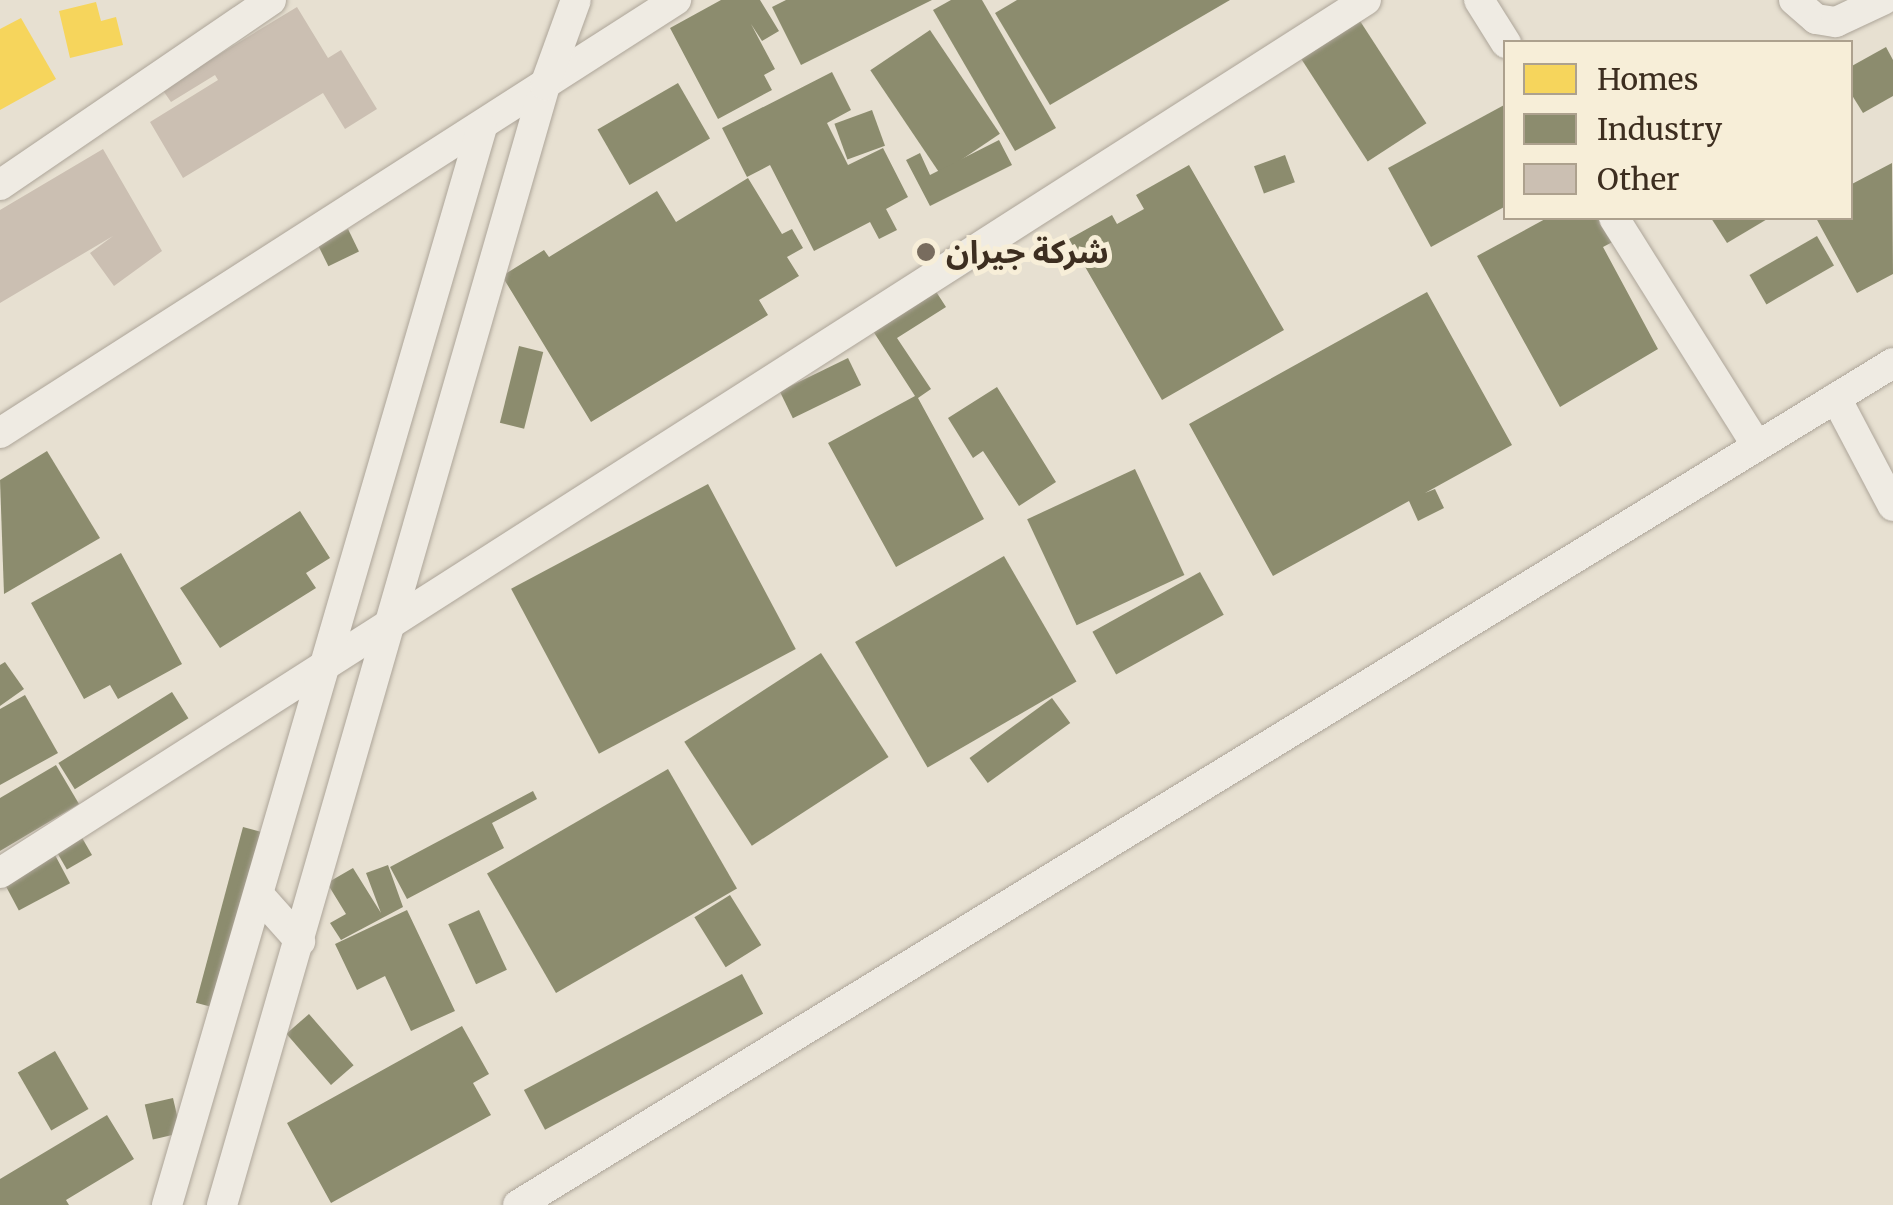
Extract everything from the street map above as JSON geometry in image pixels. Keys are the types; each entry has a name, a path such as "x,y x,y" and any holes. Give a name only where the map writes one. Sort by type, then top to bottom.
{"street":[{"path":"0,184 271,0"},
{"path":"222,1205 300,941 382,628 545,86 576,0"},
{"path":"0,434 676,0"},
{"path":"0,872 1366,0"},
{"path":"1479,0 1504,40"},
{"path":"1794,0 1816,19 1836,22 1883,0"},
{"path":"167,1205 329,662 482,127"},
{"path":"1615,220 1756,446"},
{"path":"518,1205 1893,363"},
{"path":"1836,398 1893,506"},
{"path":"351,586 382,628"},
{"path":"259,896 300,941"}],"building: Homes":[{"path":"96,2 101,21 116,17 123,45 70,58 59,11"},
{"path":"21,18 56,79 0,110 0,29"}],"building: Industry":[{"path":"721,0 760,0 779,31 762,41 751,24 775,69 764,75 772,90 718,119 670,28"},
{"path":"786,0 932,0 801,65 772,7"},
{"path":"951,0 982,0 1056,128 1015,151 933,10"},
{"path":"1017,0 1230,0 1050,105 995,13"},
{"path":"1360,21 1426,123 1368,161 1301,59"},
{"path":"930,30 1000,134 940,174 870,70"},
{"path":"1886,47 1893,60 1893,96 1863,113 1853,97 1853,65"},
{"path":"832,72 851,110 827,123 848,165 883,148 908,197 886,209 897,230 879,239 870,222 814,251 770,165 747,177 722,128"},
{"path":"678,83 710,138 629,185 597,130"},
{"path":"1503,106 1503,208 1431,247 1388,168"},
{"path":"872,110 885,146 847,159 834,124"},
{"path":"999,140 1012,165 930,206 906,160 920,153 930,175"},
{"path":"1285,155 1295,182 1264,194 1254,166"},
{"path":"1892,163 1893,274 1857,293 1817,220 1853,220 1853,183"},
{"path":"1189,165 1284,330 1162,400 1069,239 1112,215 1117,224 1144,209 1136,195"},
{"path":"748,178 782,234 792,229 803,248 787,257 799,276 759,300 768,315 591,422 502,276 544,250 549,257 657,191 676,222"},
{"path":"1543,220 1612,220 1622,237 1603,247 1658,349 1560,407 1477,256"},
{"path":"1712,220 1766,220 1727,243"},
{"path":"348,229 359,251 328,266 317,244"},
{"path":"1817,236 1834,265 1766,304 1749,275"},
{"path":"935,290 946,307 897,338 931,389 918,398 984,519 896,567 828,443 915,396 873,331"},
{"path":"1427,292 1512,445 1425,493 1435,489 1444,508 1418,521 1409,501 1273,576 1189,424"},
{"path":"519,346 543,352 524,429 500,423"},
{"path":"848,358 861,385 793,418 780,391"},
{"path":"997,387 1056,482 1019,506 983,451 973,458 948,418"},
{"path":"47,451 100,538 4,594 0,480"},
{"path":"1135,469 1184,575 1077,625 1027,519"},
{"path":"708,484 796,649 599,754 511,589"},
{"path":"300,511 330,558 306,573 316,588 220,648 180,588"},
{"path":"121,553 182,664 118,699 110,685 84,699 31,603"},
{"path":"1004,556 1076,682 928,768 855,642"},
{"path":"1200,572 1224,615 1116,674 1092,632"},
{"path":"821,653 889,757 752,846 684,742"},
{"path":"5,662 24,689 0,706 0,665"},
{"path":"172,692 188,718 75,789 58,763"},
{"path":"25,695 58,753 0,785 0,709"},
{"path":"1052,698 1070,723 988,783 969,758"},
{"path":"56,765 79,804 0,851 0,798"},
{"path":"668,769 737,889 556,993 487,874"},
{"path":"533,791 537,799 492,823 504,848 407,899 390,867"},
{"path":"243,827 276,836 229,1012 196,1003"},
{"path":"81,836 92,855 67,870 56,850"},
{"path":"55,855 70,883 19,910 4,882"},
{"path":"388,865 403,907 341,940 330,923 346,914 327,883 353,868 381,913 366,873"},
{"path":"730,895 761,945 726,967 694,917"},
{"path":"407,910 455,1011 411,1031 385,976 357,990 335,944"},
{"path":"479,910 507,970 476,984 448,924"},
{"path":"742,974 763,1014 545,1130 524,1090"},
{"path":"309,1014 354,1065 331,1085 286,1034"},
{"path":"462,1026 489,1074 473,1083 491,1115 331,1203 287,1123"},
{"path":"55,1051 88,1109 51,1131 18,1072"},
{"path":"173,1098 181,1133 153,1140 145,1105"},
{"path":"107,1115 134,1159 66,1200 69,1205 0,1205 0,1179"}],"building: Other":[{"path":"297,7 328,58 341,50 377,109 345,129 323,93 183,178 150,122 218,80 215,75 171,102 162,89"},
{"path":"103,149 162,251 114,286 90,253 113,236 0,303 0,210"}],"place":[{"name":"شركة جيران","path":"926,252"}]}
